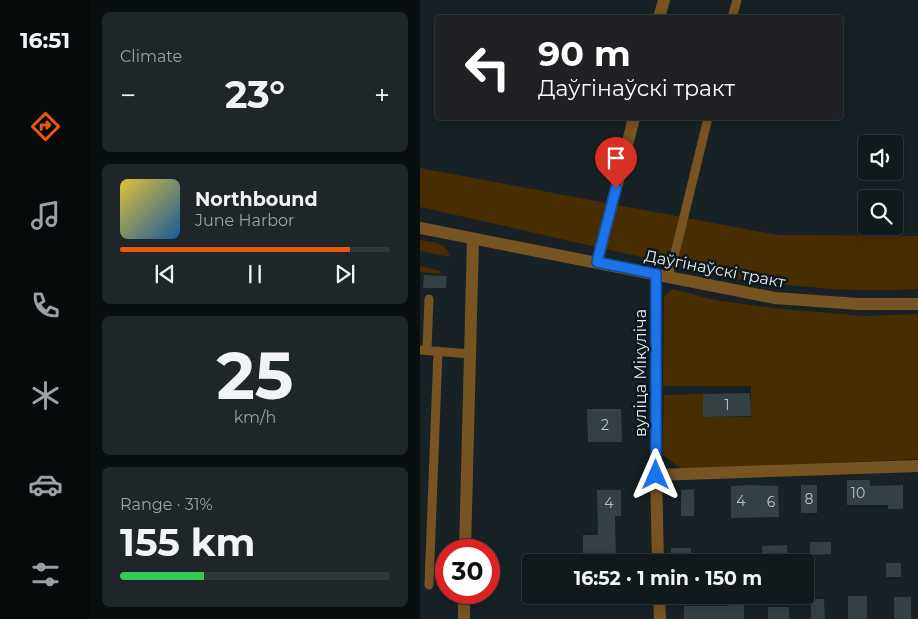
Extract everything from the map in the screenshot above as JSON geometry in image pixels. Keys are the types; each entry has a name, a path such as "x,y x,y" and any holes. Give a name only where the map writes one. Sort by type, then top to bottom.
{"street":[{"path":"661,15 664,0"},
{"path":"597,262 633,120"},
{"name":"Даўгінаўскі тракт","path":"420,228 775,298 858,304 918,304"},
{"path":"465,539 473,238"},
{"name":"вуліца Мікуліча","path":"658,554 656,475 662,275"},
{"path":"656,475 918,466"},
{"path":"464,604 464,619"},
{"path":"659,604 660,619"}],"lane":[{"path":"733,15 736,0"},
{"path":"662,275 676,249 708,120"},
{"path":"429,299 424,350 470,354"},
{"path":"429,585 438,351"}],"shaded area":[{"path":"420,168 778,235 918,236 918,289 852,290 743,280 420,207"},
{"path":"420,240 442,245 446,248 450,257 420,251"},
{"path":"420,266 441,271 440,274 420,272"},
{"path":"672,289 715,300 774,308 863,316 918,314 918,459 682,469 662,455 664,395 703,394 703,417 751,417 751,386 663,386 664,297"}],"building":[{"path":"424,275 447,276 446,288 423,288"},
{"path":"750,393 751,416 703,417 703,394"},
{"path":"587,409 621,409 622,442 588,442"},
{"path":"847,480 870,480 870,486 903,485 903,509 888,509 888,505 847,505"},
{"path":"801,485 817,485 817,513 801,513"},
{"path":"731,486 778,486 779,517 731,518"},
{"path":"694,489 694,516 681,516 681,490"},
{"path":"597,490 621,490 621,516 615,516 616,554 583,554 583,535 598,535"},
{"path":"810,542 831,542 831,554 810,554"},
{"path":"787,545 788,554 762,554 762,546"},
{"path":"671,548 691,548 691,554 671,554"},
{"path":"886,563 901,563 901,577 886,577"},
{"path":"848,596 867,596 867,619 848,619"},
{"path":"894,597 911,597 911,619 894,619"},
{"path":"814,599 824,599 825,619 811,619 811,604 814,604"},
{"path":"729,604 744,604 744,619 684,619 684,606 729,606"},
{"path":"768,607 789,607 789,619 768,619"}],"route":[{"path":"616,188 597,262 656,274 656,475"}]}
